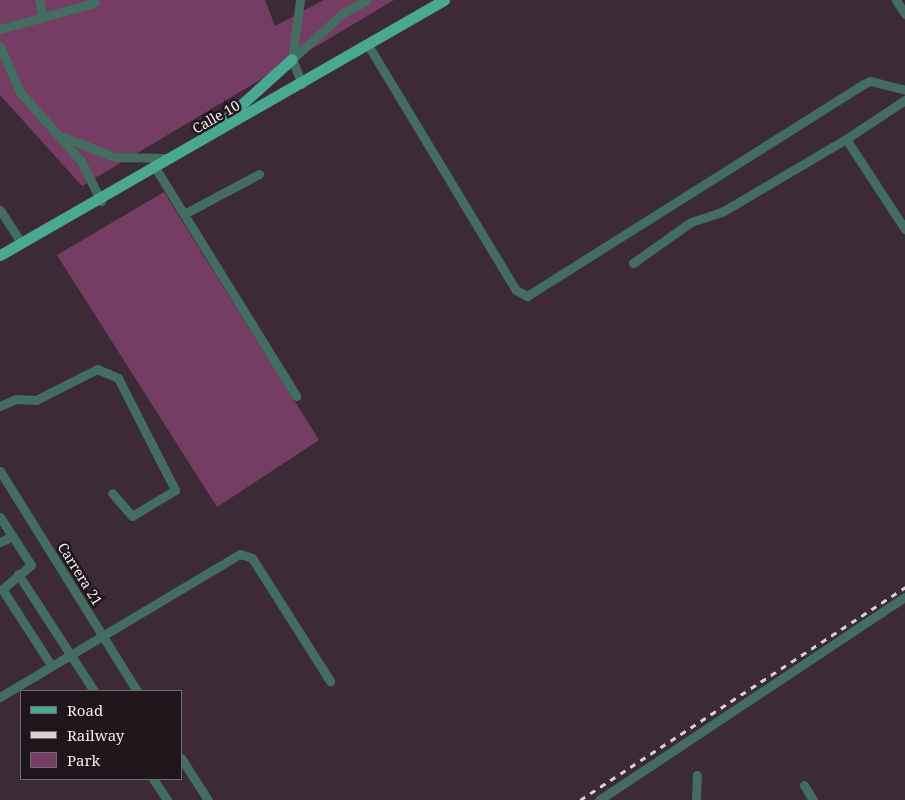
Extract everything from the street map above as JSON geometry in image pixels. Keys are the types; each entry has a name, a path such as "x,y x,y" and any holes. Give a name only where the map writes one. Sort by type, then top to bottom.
{"main road":[{"name":"Calle 10","path":"0,255 21,242 101,201 197,146 444,0"},
{"path":"197,146 292,59"}],"street":[{"path":"39,0 43,17"},
{"path":"300,0 292,59 302,84"},
{"path":"292,59 343,13 367,0"},
{"path":"896,0 905,14"},
{"path":"0,29 94,3"},
{"path":"368,45 516,290 527,296 864,84 870,81 905,90"},
{"path":"0,46 20,92 91,175 101,201"},
{"path":"633,263 691,222 722,212 846,138 905,100"},
{"path":"57,133 114,157 174,158"},
{"path":"846,138 905,229"},
{"path":"156,169 296,396"},
{"path":"184,214 259,174"},
{"path":"0,210 21,242"},
{"path":"0,406 16,399 36,400 97,369 118,378 175,490 132,516 112,493"},
{"name":"Carrera 21","path":"0,470 101,635 137,690"},
{"path":"0,517 30,561 28,569 18,574 2,588 51,666"},
{"path":"0,542 14,536"},
{"path":"0,697 69,654 240,554 246,554 330,681"},
{"path":"18,574 93,690"},
{"path":"599,800 905,597"},
{"path":"182,760 208,800"},
{"path":"696,800 698,775"},
{"path":"154,780 167,800"},
{"path":"804,785 813,800"}],"green space":[{"path":"0,0 265,0 275,26 324,0 394,0 82,186 0,95"},
{"path":"164,192 319,440 217,507 57,255"}],"railway":[{"path":"580,800 905,587"}]}
